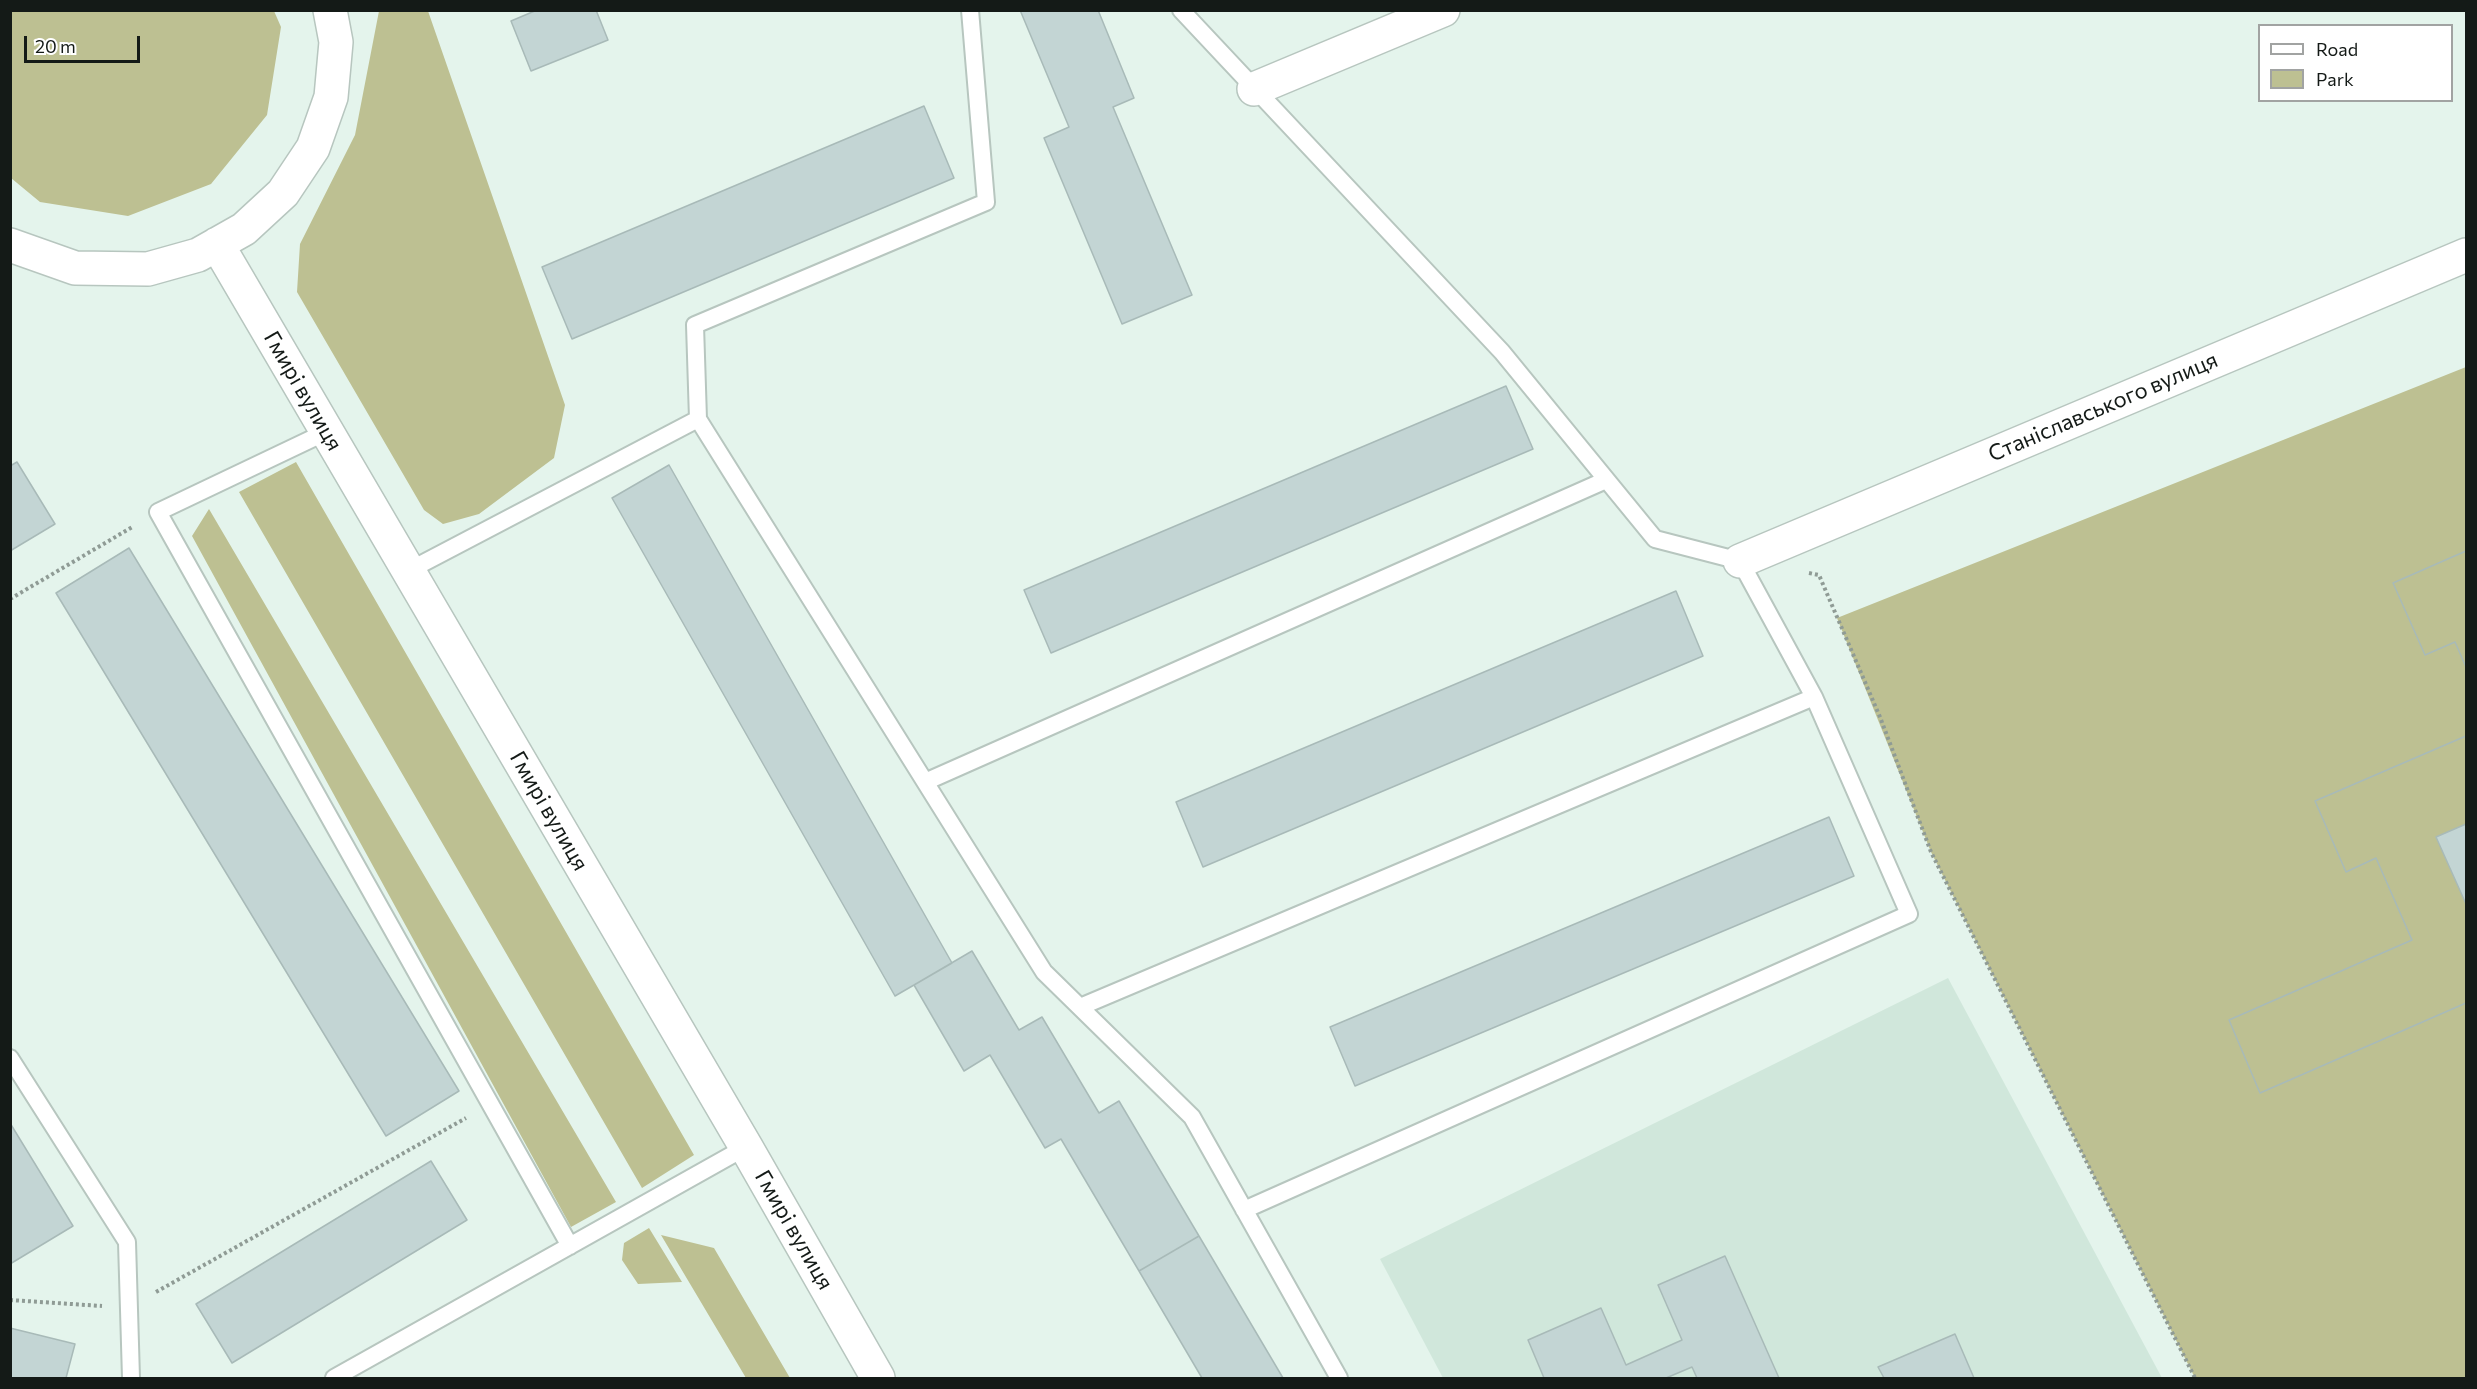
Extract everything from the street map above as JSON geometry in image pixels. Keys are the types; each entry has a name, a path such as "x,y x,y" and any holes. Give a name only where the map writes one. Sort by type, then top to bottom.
{"street":[{"path":"10,245 75,268 148,269 198,255 244,229 283,193 313,148 331,97 336,42 330,10"},
{"path":"1254,89 1443,10"},
{"name":"Гмирі вулиця","path":"217,244 746,1147 878,1378"},
{"name":"Станіславського вулиця","path":"1740,561 2466,255"}],"lane":[{"path":"970,10 987,202 695,325 698,418 1044,972 1192,1117 1339,1378"},
{"path":"1181,10 1502,352 1655,539 1740,561 1814,697 1909,914 1244,1210"},
{"path":"408,571 698,418"},
{"path":"326,432 158,512 570,1246"},
{"path":"925,782 1606,480"},
{"path":"1080,1008 1814,697"},
{"path":"10,1058 127,1242 131,1378"},
{"path":"334,1378 746,1147"}],"path":[{"path":"10,599 158,512"},
{"path":"1808,573 1819,575 1881,717 1931,852 2195,1378"},
{"path":"10,1300 129,1308 491,1105"}],"shaded area":[{"path":"1948,978 2162,1378 1443,1378 1380,1259"}],"green space":[{"path":"10,11 274,11 281,27 267,115 211,184 128,216 40,202 11,178"},
{"path":"379,11 428,11 565,405 554,458 479,514 443,524 424,510 297,292 300,244 355,135"},
{"path":"2466,367 2466,1378 2195,1378 1931,852 1837,618"},
{"path":"296,462 694,1155 642,1188 239,492"},
{"path":"209,509 616,1202 571,1227 192,536"},
{"path":"649,1228 682,1282 638,1284 622,1260 624,1243"},
{"path":"661,1235 714,1248 790,1378 746,1378"}],"building":[{"path":"537,10 596,10 608,40 531,71 511,21"},
{"path":"1020,10 1098,10 1134,98 1113,107 1192,295 1122,324 1044,138 1069,127"},
{"path":"924,106 954,178 572,339 542,267"},
{"path":"1506,386 1533,449 1051,653 1024,590"},
{"path":"17,462 55,524 10,551 10,466"},
{"path":"669,465 952,963 895,996 612,498"},
{"path":"129,548 459,1091 386,1136 56,593"},
{"path":"2466,551 2466,667 2455,642 2425,655 2393,583"},
{"path":"2466,551 2466,667 2455,642 2425,655 2393,583"},
{"path":"1676,591 1703,656 1203,867 1176,802"},
{"path":"2466,736 2466,824 2436,837 2466,904 2466,1003 2260,1093 2229,1020 2412,940 2376,858 2346,872 2315,801"},
{"path":"2466,736 2466,1003 2260,1093 2229,1020 2412,940 2376,858 2346,872 2315,801"},
{"path":"1829,817 1854,876 1355,1086 1330,1027"},
{"path":"972,951 1019,1030 1042,1017 1099,1113 1119,1101 1199,1236 1139,1271 1061,1139 1045,1148 990,1055 964,1071 914,985"},
{"path":"10,1123 73,1226 10,1264"},
{"path":"431,1161 467,1220 232,1363 196,1304"},
{"path":"1199,1236 1283,1378 1202,1378 1139,1271"},
{"path":"1725,1256 1779,1378 1697,1378 1692,1367 1666,1378 1544,1378 1528,1340 1601,1308 1626,1365 1682,1340 1658,1285"},
{"path":"10,1328 75,1344 66,1378 10,1378"},
{"path":"1955,1334 1974,1378 1884,1378 1878,1367"}]}
